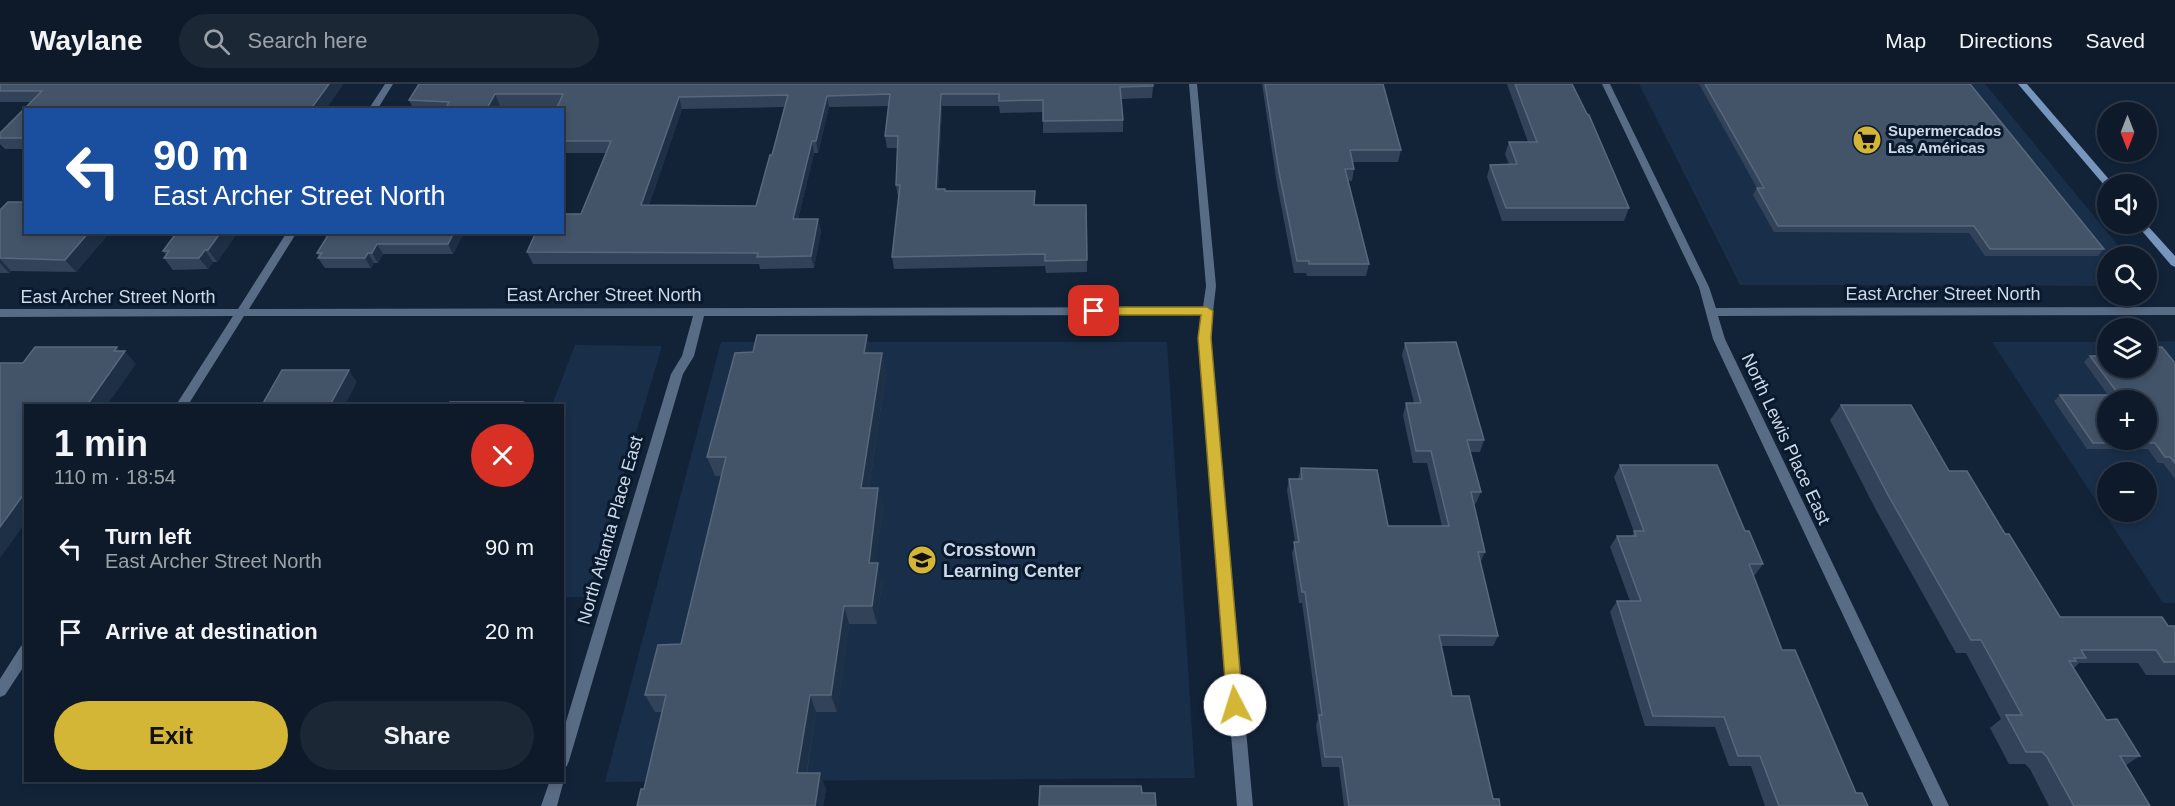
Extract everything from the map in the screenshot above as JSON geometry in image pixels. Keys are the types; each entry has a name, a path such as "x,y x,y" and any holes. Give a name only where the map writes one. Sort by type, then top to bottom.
{"main road":[{"path":"2022,84 2099,174"},
{"path":"2150,234 2175,263"}],"street":[{"path":"373,108 389,84"},
{"path":"1193,84 1211,286 1204,338 1245,806"},
{"name":"North Lewis Place East","path":"1606,84 1704,287 1719,339 1941,806"},
{"path":"183,404 291,234"},
{"name":"North Atlanta Place East","path":"564,754 676,374 688,356 700,311"},
{"name":"East Archer Street North","path":"0,313 1207,311"},
{"name":"East Archer Street North","path":"1711,312 2175,311"},
{"path":"0,690 24,653"},
{"path":"549,806 556,782"}],"shaded area":[{"path":"1639,84 1985,84 2097,220 2097,234 2109,234 2119,246 2097,246 2097,286 1740,285"},
{"path":"2175,341 2175,603 2163,603 2110,522 2157,522 2157,462 2097,462 2097,502 1992,342 2097,342 2097,378 2157,378 2157,342"},
{"name":"Crosstown Learning Center","path":"721,342 1167,342 1195,778 605,782"},
{"path":"575,345 662,346 587,597 564,597 564,404 552,404"}],"building":[{"path":"0,84 329,84 311,108 25,108 42,91 0,91"},
{"path":"419,84 1153,84 1153,86 1120,87 1123,120 1043,121 1043,100 999,101 999,94 941,94 936,189 945,189 945,191 1035,191 1034,205 1086,205 1087,260 1045,261 1045,254 892,257 900,185 896,185 898,136 885,136 890,94 827,96 816,141 812,141 793,219 818,219 811,256 757,257 758,253 527,252 535,234 564,234 564,214 581,214 611,141 564,141 564,108 557,108 563,94 495,94 487,108 446,108 449,102 409,100","holes":["788,95 772,155 770,155 756,206 641,205 679,97"]},
{"path":"1265,84 1383,84 1401,150 1350,150 1354,169 1345,169 1369,264 1309,264 1309,261 1297,261 1279,172"},
{"path":"1515,84 1572,84 1589,115 1629,208 1506,208 1490,165 1517,164 1509,142 1537,142"},
{"name":"Supermercados Las Américas","path":"1705,84 1970,84 2102,246 2097,246 2097,249 1990,249 1974,226 1778,226 1757,188 1764,188"},
{"path":"24,109 24,138 0,138 0,133"},
{"path":"8,202 24,202 24,234 87,234 65,260 0,258 0,210"},
{"path":"176,234 220,234 199,258 164,258 169,251 163,251"},
{"path":"329,234 453,234 448,244 377,244 372,253 368,253 365,258 318,258 322,253 317,253"},
{"path":"757,335 867,335 864,353 882,353 861,488 878,488 869,563 878,563 872,606 844,606 831,695 810,695 797,773 820,773 815,806 637,806 641,789 644,789 666,695 645,695 658,645 681,644 726,457 707,457 735,353 753,352"},
{"path":"1456,342 1484,440 1467,440 1481,492 1471,492 1485,552 1478,552 1498,636 1439,635 1452,696 1469,696 1493,799 1499,799 1500,806 1349,806 1342,757 1325,757 1319,715 1322,715 1305,592 1302,592 1294,542 1299,542 1289,479 1302,479 1301,468 1377,470 1388,526 1449,526 1431,451 1416,451 1406,403 1421,403 1405,343"},
{"path":"35,347 117,347 114,351 125,351 88,404 24,404 24,494 0,527 0,363 23,363"},
{"path":"2157,347 2162,347 2175,363 2175,463 2170,457 2165,457 2157,446 2157,390 2115,390 2106,378 2157,378"},
{"path":"2090,356 2097,356 2097,365"},
{"path":"282,370 349,370 331,404 263,404"},
{"path":"2060,395 2097,395 2097,443 2093,443"},
{"path":"450,402 523,402 522,404 449,404"},
{"path":"1841,405 1911,405 1949,471 1967,471 2060,617 2162,617 2168,626 2175,626 2175,662 2164,662 2156,650 2081,650 2086,658 2074,658 2076,661 2069,661 2106,720 2117,719 2140,756 2120,756 2150,806 2074,806 2047,757 2042,752 2026,752 2006,715 2022,715 1981,640 1971,640 1888,495"},
{"path":"1620,465 1717,465 1745,531 1749,531 1763,564 1749,564 1782,650 1795,650 1856,793 1862,793 1868,806 1779,806 1760,756 1738,756 1724,717 1653,716 1617,601 1641,601 1617,536 1636,536 1634,531 1644,531"},
{"path":"1040,786 1141,786 1142,793 1155,793 1156,806 1039,806"}],"place":[{"name":"Supermercados Las Américas","path":"1867,140"},
{"name":"Crosstown Learning Center","path":"922,560"}],"route":[{"path":"1094,311 1207,311 1204,338 1235,705"}]}
